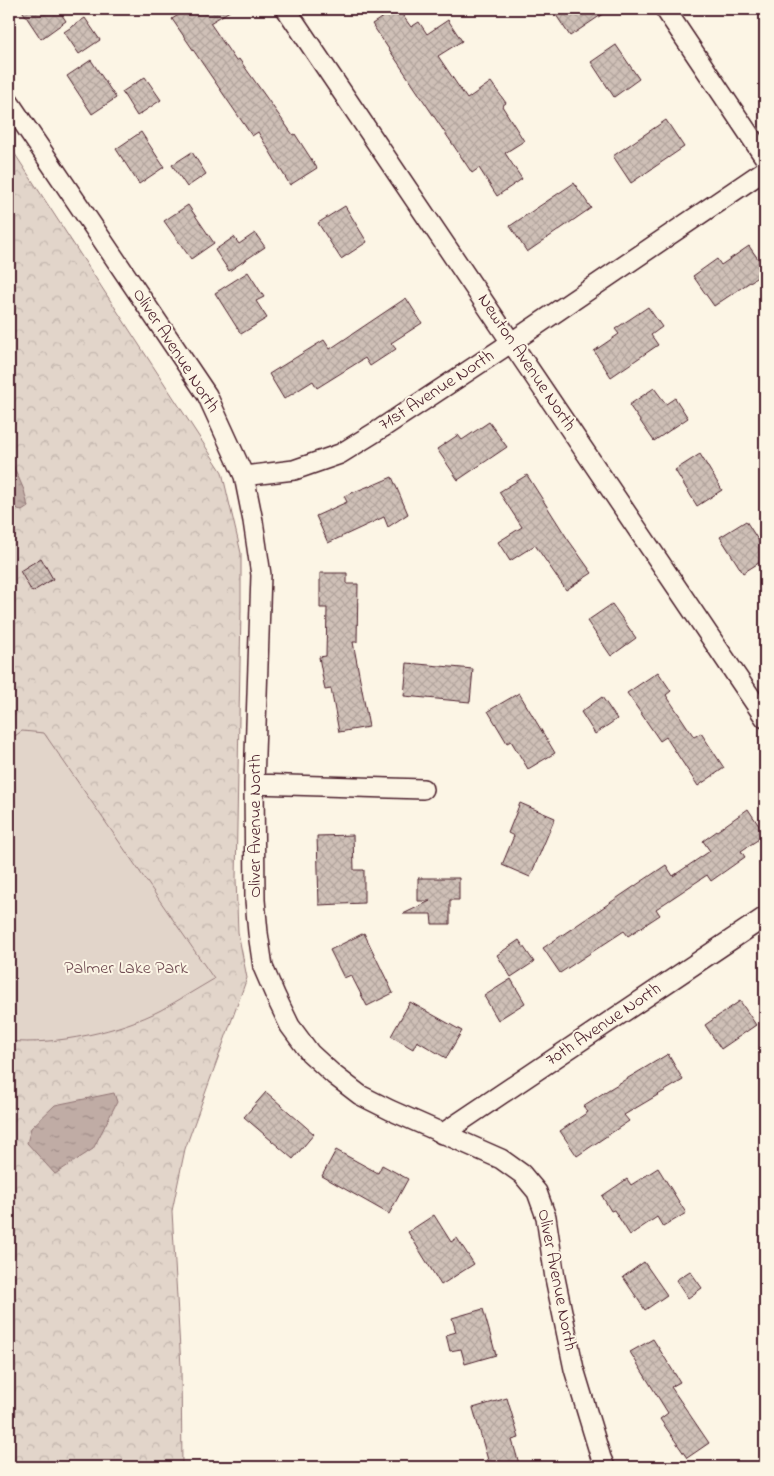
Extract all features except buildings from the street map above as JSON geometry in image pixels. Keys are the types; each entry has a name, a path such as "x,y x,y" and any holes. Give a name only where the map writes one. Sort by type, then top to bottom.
{"street":[{"name":"Newton Avenue North","path":"286,9 765,718"},
{"path":"665,9 765,158"},
{"name":"Oliver Avenue North","path":"9,102 208,395 244,476 261,575 254,784 256,900 263,966 290,1026 310,1053 334,1075 360,1095 442,1134 501,1159 522,1174 537,1192 546,1217 555,1278 574,1369 601,1458 606,1467"},
{"name":"71st Avenue North","path":"244,476 294,470 340,454 512,342 765,170"},
{"path":"254,784 424,790"},
{"name":"70th Avenue North","path":"442,1134 765,917"}],"green space":[{"name":"Palmer Lake Park","path":"9,145 222,472 241,553 236,879 238,932 247,978 185,1149 172,1211 181,1367 182,1467 9,1467"},
{"path":"22,731 44,733 214,979 161,1010 127,1024 66,1039 27,1042 9,1041 9,740"}],"water":[{"path":"9,456 24,490 28,507 22,511 9,504"},
{"path":"114,1093 117,1102 93,1149 55,1174 27,1143 31,1128 55,1105"}]}
